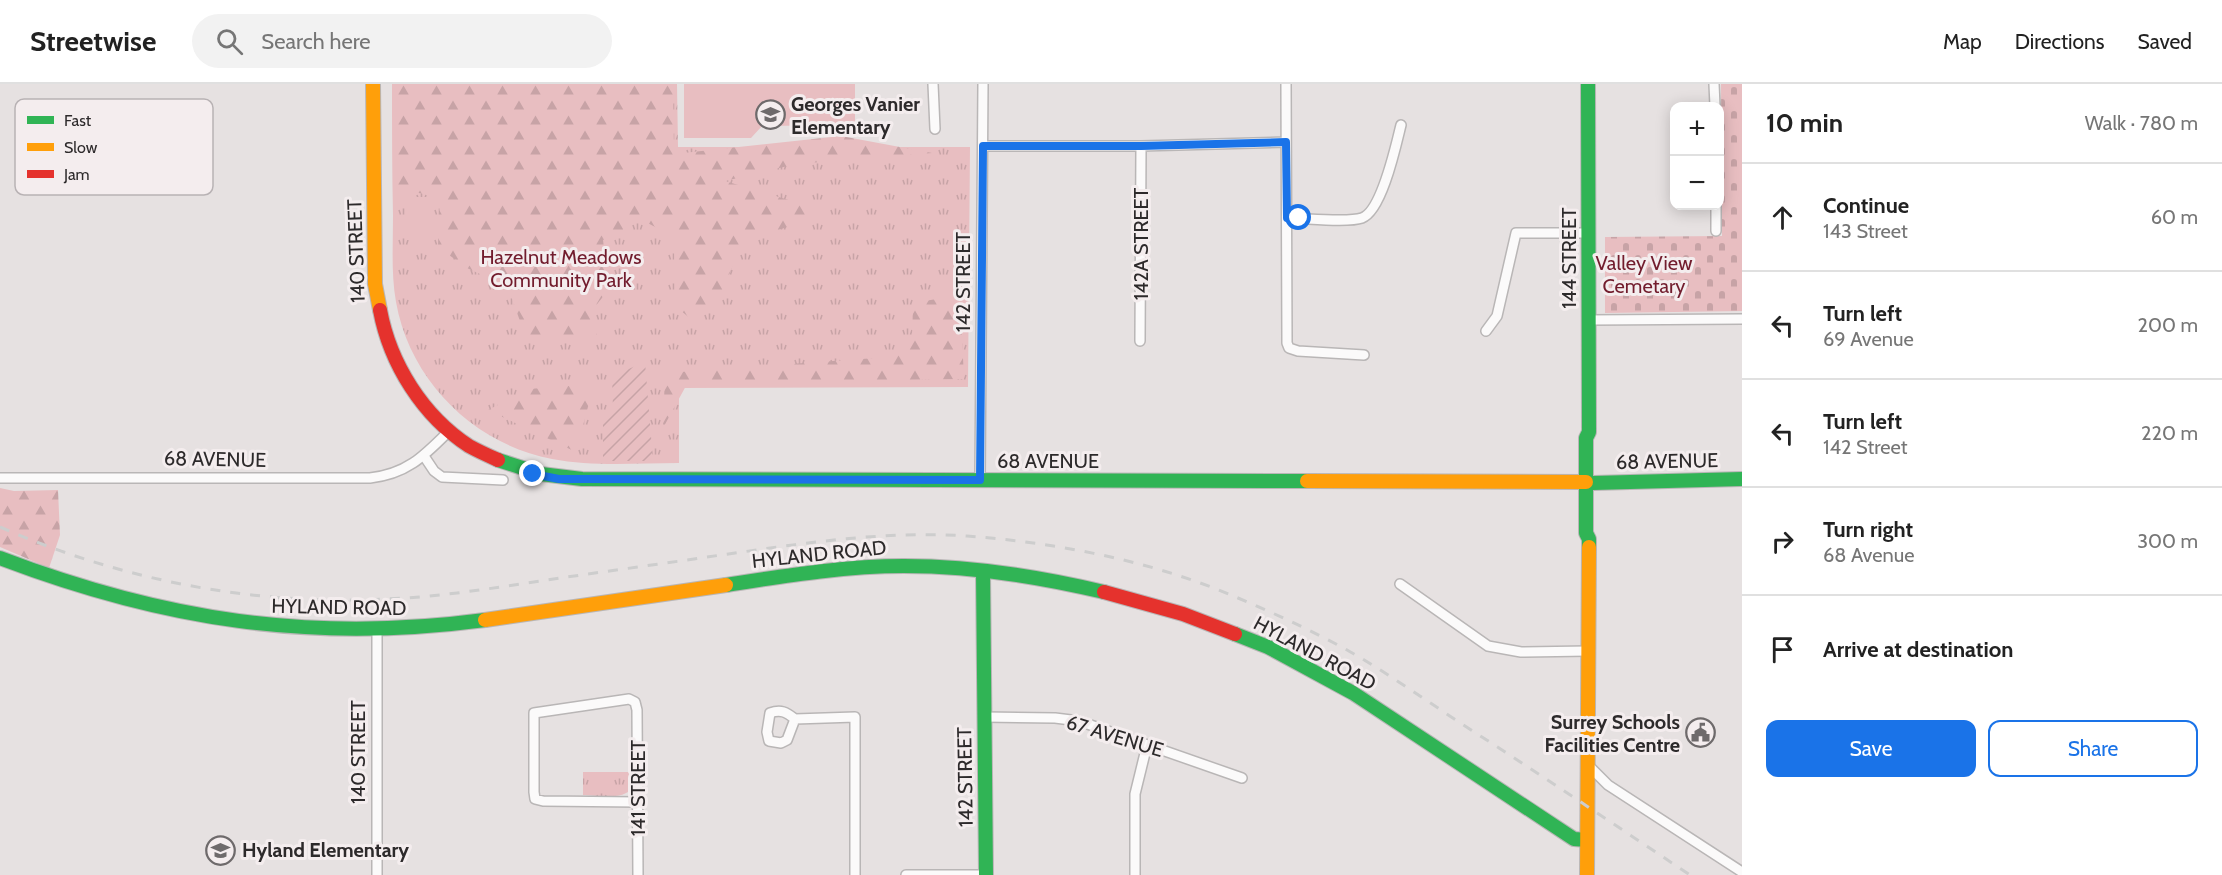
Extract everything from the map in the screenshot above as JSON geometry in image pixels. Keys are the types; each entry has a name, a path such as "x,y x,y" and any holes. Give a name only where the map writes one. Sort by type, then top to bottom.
{"street":[{"name":"140 STREET","path":"373,84 373,252 379,315 387,345 404,377 423,404 449,431"},
{"path":"933,84 935,129"},
{"name":"142 STREET","path":"980,480 983,84"},
{"path":"1286,84 1287,343 1289,348 1298,351 1364,355"},
{"name":"144 STREET","path":"1587,875 1588,84"},
{"path":"1714,84 1714,102"},
{"path":"1287,218 1354,219 1367,215 1378,199 1401,125"},
{"path":"983,146 1141,146 1286,142"},
{"name":"142A STREET","path":"1140,341 1141,146"},
{"path":"1716,210 1716,231"},
{"path":"1486,331 1497,316 1516,232 1589,233"},
{"path":"1589,321 1742,319"},
{"name":"68 AVENUE","path":"0,478 370,478 399,472 424,456 449,431 500,462 559,479 1589,482 1742,479"},
{"path":"424,456 437,474 442,477 503,480"},
{"name":"HYLAND ROAD","path":"0,558 99,593 195,615 277,626 377,630 474,622 842,569 923,566 983,571 1067,583 1139,600 1212,624 1295,660 1353,693 1574,839 1587,840"},
{"name":"142 STREET","path":"983,571 986,875"},
{"path":"1400,584 1488,646 1521,652 1588,651"},
{"name":"140 STREET","path":"377,630 377,875"},
{"name":"141 STREET","path":"638,875 639,801 638,710 635,702 629,699 534,713 535,798 543,801 639,801"},
{"path":"795,719 855,717 855,875"},
{"name":"67 AVENUE","path":"984,717 1068,719 1104,728 1242,778"},
{"path":"1135,875 1135,794 1147,745"},
{"path":"1587,764 1608,785 1742,872"},
{"path":"1587,792 1596,786 1608,785"},
{"path":"906,875 986,875"}],"green space":[{"name":"Hazelnut Meadows Community Park","path":"392,84 677,84 678,147 970,147 968,387 679,388 679,463 599,464 552,459 523,451 497,439 472,424 431,382 415,358 404,331 394,291"},
{"path":"396,84 673,84 674,154 841,136 932,153 796,164 725,181 812,207 810,219 741,243 723,291 691,319 675,306 674,237 642,220 603,240 609,289 594,308 597,338 527,341 508,287 467,268 438,247 440,196 397,190"},
{"name":"Georges Vanier Elementary","path":"684,84 855,84 855,125 762,126 751,138 684,138"},
{"name":"Valley View Cemetary","path":"1721,84 1742,84 1742,311 1605,313 1605,237 1722,236 1724,102 1721,102"},
{"path":"405,197 434,197 434,240 405,240"},
{"path":"960,295 964,379 687,384 663,428 665,373 890,357 912,345 913,303"},
{"path":"645,362 653,461 603,461 603,413 613,410 612,376"},
{"path":"594,384 576,452 488,410 529,389"},
{"path":"0,488 14,491 58,490 60,535 49,568 0,547"},
{"path":"583,772 632,772 632,786 623,795 583,795"}],"railway":[{"path":"0,527 93,562 189,586 287,598 336,600 406,598 446,594 772,548 902,535 1002,539 1105,556 1206,585 1275,614 1336,644 1369,663 1690,875"}],"traffic: fast":[{"path":"1588,84 1589,432 1586,438 1586,533 1589,547"},
{"path":"498,460 541,474 582,479 1307,481"},
{"path":"1593,483 1742,479"},
{"path":"0,558 120,597 179,611 238,621 298,627 359,629 485,620"},
{"path":"726,585 837,570 904,566 1005,573 1104,592"},
{"path":"983,571 986,875"},
{"path":"1235,634 1268,647 1353,693 1574,839 1587,840"}],"traffic: slow":[{"path":"373,84 375,284 380,310"},
{"path":"1307,481 1586,482"},
{"path":"1587,875 1589,547"},
{"path":"485,620 726,585"}],"traffic: jam":[{"path":"380,310 400,369 423,404 452,434 469,446 498,460"},
{"path":"1104,592 1183,614 1235,634"}],"place":[{"name":"Georges Vanier Elementary","path":"770,115"},
{"name":"Surrey Schools Facilities Centre","path":"1701,733"},
{"name":"Hyland Elementary","path":"221,850"}],"route":[{"path":"533,474 559,479 980,480 983,146 1141,146 1286,142 1287,218 1299,218"}]}
